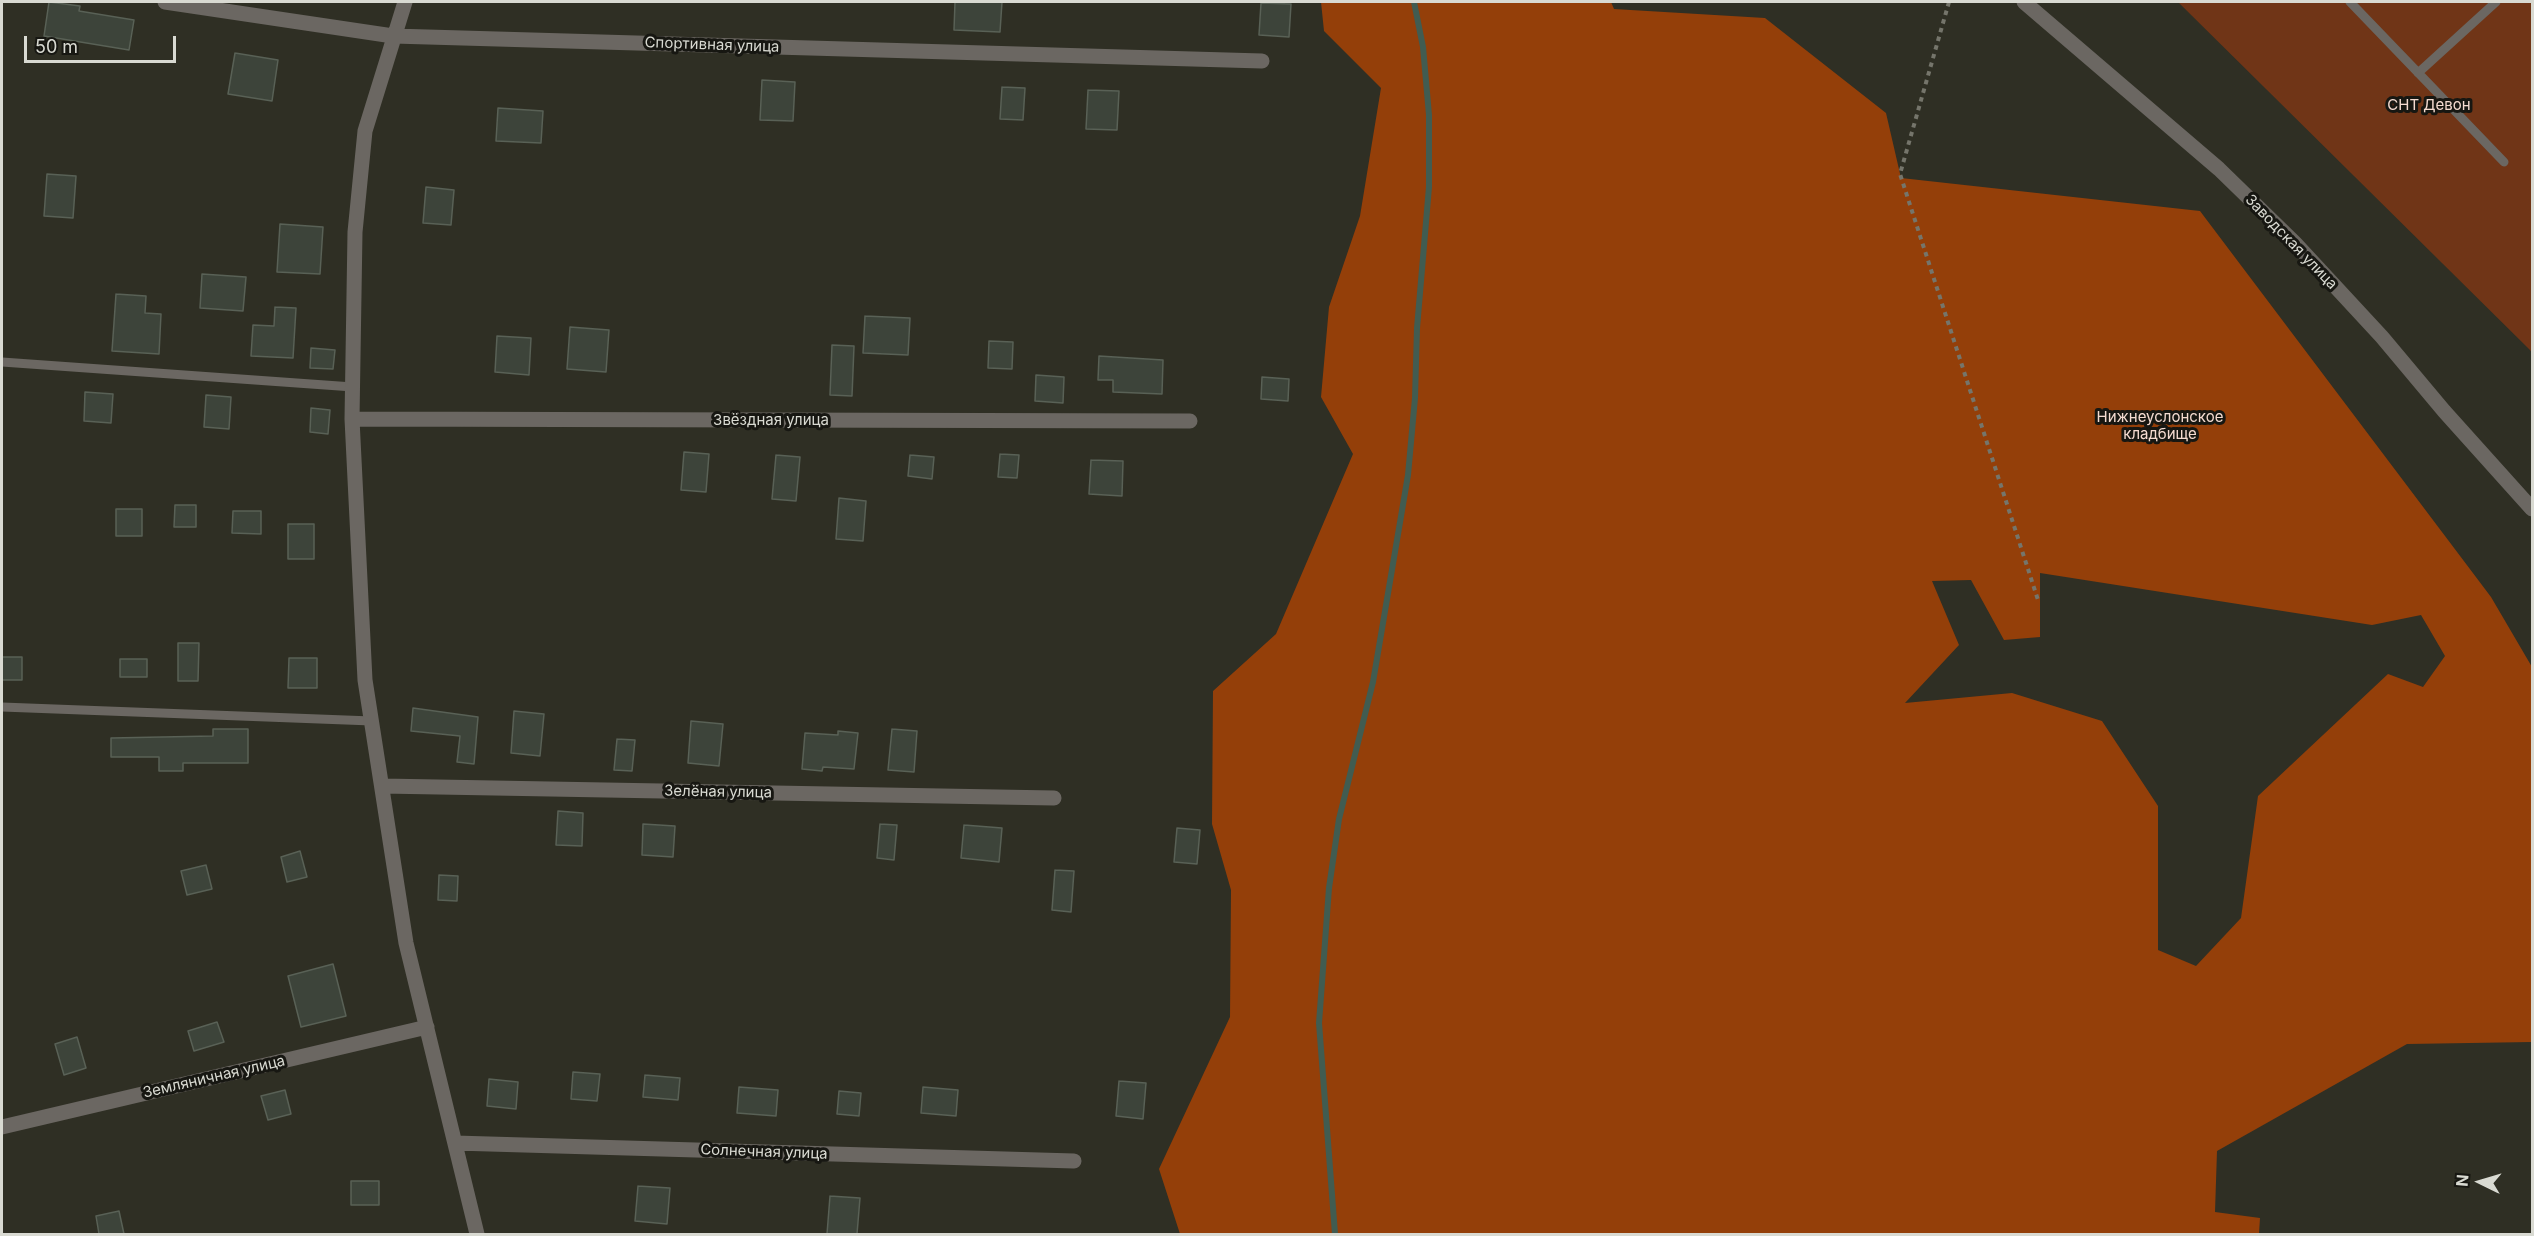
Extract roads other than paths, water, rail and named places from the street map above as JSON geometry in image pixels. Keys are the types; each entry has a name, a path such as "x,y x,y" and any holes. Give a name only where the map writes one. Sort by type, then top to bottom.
{"street":[{"name":"Спортивная улица","path":"165,2 393,36 1262,61"},
{"path":"405,2 365,131 355,232 352,419 365,680 406,943 477,1234"},
{"name":"Заводская улица","path":"2024,2 2219,169 2295,243 2382,337 2444,411 2532,508"},
{"name":"Звёздная улица","path":"352,419 1190,421"},
{"name":"Зелёная улица","path":"382,786 1054,798"},
{"name":"Земляничная улица","path":"2,1127 427,1027"},
{"name":"Солнечная улица","path":"455,1143 1074,1161"}],"lane":[{"path":"2350,2 2504,162"},
{"path":"2418,73 2496,2"},
{"path":"2,362 353,387"},
{"path":"2,707 372,721"}],"waterway":[{"path":"1335,1234 1319,1023 1329,888 1339,819 1373,682 1408,475 1429,187 1429,115 1423,47 1414,2"}],"park label":[{"name":"СНТ Девон","path":"2429,105"},
{"name":"Нижнеуслонское кладбище","path":"2160,426"}]}
